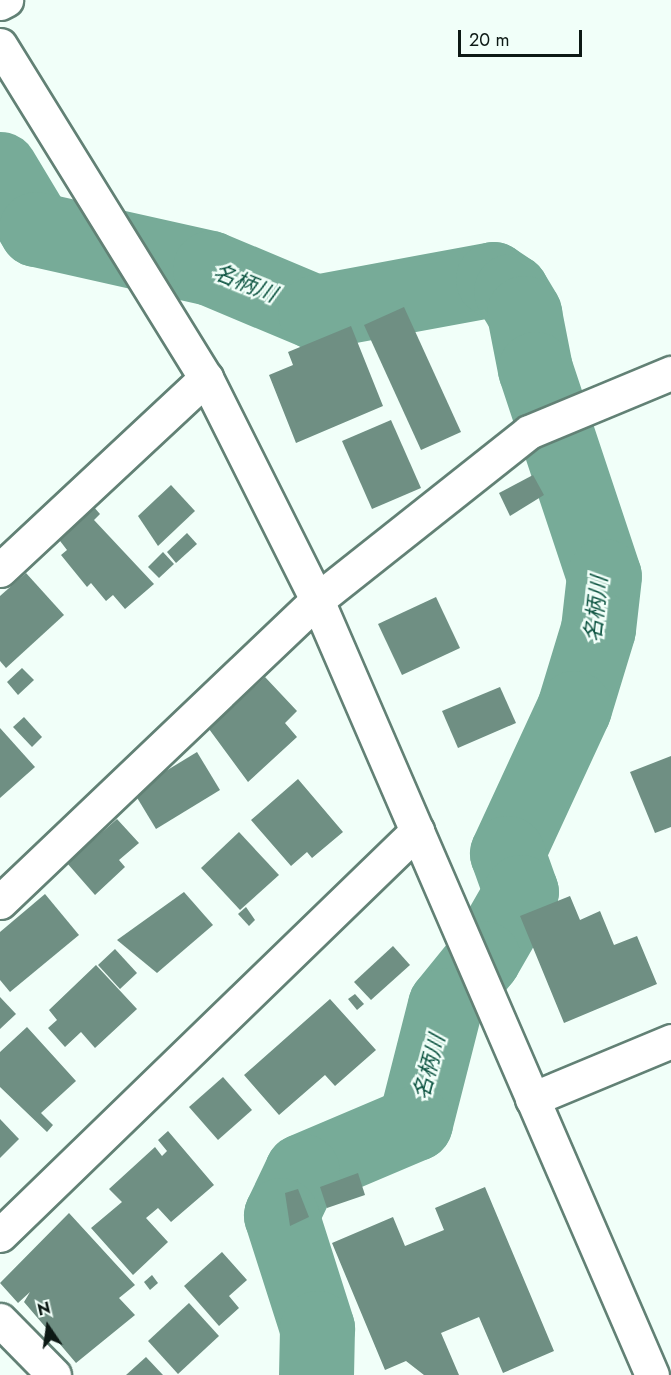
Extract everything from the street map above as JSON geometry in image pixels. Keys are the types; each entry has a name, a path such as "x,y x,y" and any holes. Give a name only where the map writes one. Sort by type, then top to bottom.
{"street":[{"path":"0,3 6,0"},
{"path":"0,45 114,223 206,378 317,600 458,921 532,1099 652,1375"},
{"path":"0,902 317,600 553,423 671,373"},
{"path":"0,570 206,378"},
{"path":"0,1235 417,831"},
{"path":"532,1099 671,1041"},
{"path":"0,1320 54,1375"}],"building":[{"path":"404,307 461,432 421,450 364,325"},
{"path":"351,326 383,406 296,443 269,375 293,365 288,352"},
{"path":"391,420 421,488 372,509 342,441"},
{"path":"533,475 544,495 510,516 499,493"},
{"path":"171,485 195,511 158,546 138,516"},
{"path":"93,506 100,514 94,520 154,584 125,609 113,595 106,601 91,583 87,587 61,555 67,550 57,537"},
{"path":"187,533 197,544 176,563 167,552"},
{"path":"163,552 174,564 159,578 148,567"},
{"path":"26,573 64,615 6,668 0,661 0,596"},
{"path":"436,597 460,648 402,675 378,624"},
{"path":"22,668 34,680 18,695 7,682"},
{"path":"265,677 297,711 285,723 297,737 248,782 209,729"},
{"path":"500,687 516,723 458,748 442,711"},
{"path":"24,717 42,737 32,747 13,727"},
{"path":"0,728 35,767 0,798"},
{"path":"197,752 220,790 156,829 133,791"},
{"path":"671,756 671,827 655,833 630,772"},
{"path":"298,779 343,832 312,858 307,852 291,866 251,820"},
{"path":"117,819 139,843 119,860 125,867 95,895 67,863"},
{"path":"239,832 279,875 240,910 201,868"},
{"path":"184,892 213,925 157,973 117,940"},
{"path":"45,894 79,935 10,992 0,980 0,932"},
{"path":"570,896 580,920 600,911 614,945 637,936 657,984 564,1023 520,916"},
{"path":"246,907 255,920 249,926 238,914"},
{"path":"393,946 410,965 371,1000 354,982"},
{"path":"115,949 137,973 120,989 98,965"},
{"path":"96,965 137,1009 95,1048 81,1032 65,1047 48,1028 57,1020 49,1010"},
{"path":"355,994 364,1004 357,1010 348,999"},
{"path":"0,997 16,1014 0,1029"},
{"path":"330,999 376,1050 335,1086 325,1075 279,1115 244,1075"},
{"path":"27,1027 76,1081 41,1113 53,1125 47,1132 0,1087 0,1052"},
{"path":"223,1077 252,1110 218,1140 189,1107"},
{"path":"0,1119 19,1139 0,1158"},
{"path":"168,1131 214,1185 171,1222 158,1208 146,1218 168,1242 133,1275 91,1228 122,1202 109,1189 155,1147 162,1156 167,1151 158,1140"},
{"path":"358,1173 365,1195 327,1208 320,1187"},
{"path":"485,1187 554,1351 503,1373 479,1317 441,1333 459,1375 424,1375 406,1361 385,1370 332,1243 393,1217 405,1246 444,1230 435,1208"},
{"path":"298,1189 309,1217 290,1226 285,1193"},
{"path":"69,1213 135,1285 119,1298 135,1315 76,1363 24,1302 30,1292 18,1303 0,1283"},
{"path":"222,1252 247,1280 229,1296 239,1308 219,1326 184,1286"},
{"path":"152,1275 158,1283 150,1290 144,1282"},
{"path":"189,1303 219,1336 178,1374 148,1341"},
{"path":"146,1357 163,1375 126,1375"}],"waterway":[{"name":"名柄川","path":"0,169 36,229 210,268 315,312 493,279 511,291 524,313 535,369 604,576 598,629 574,708 507,853 521,892 483,958 445,1005 415,1123 302,1171 281,1215 317,1328 316,1375"}]}
